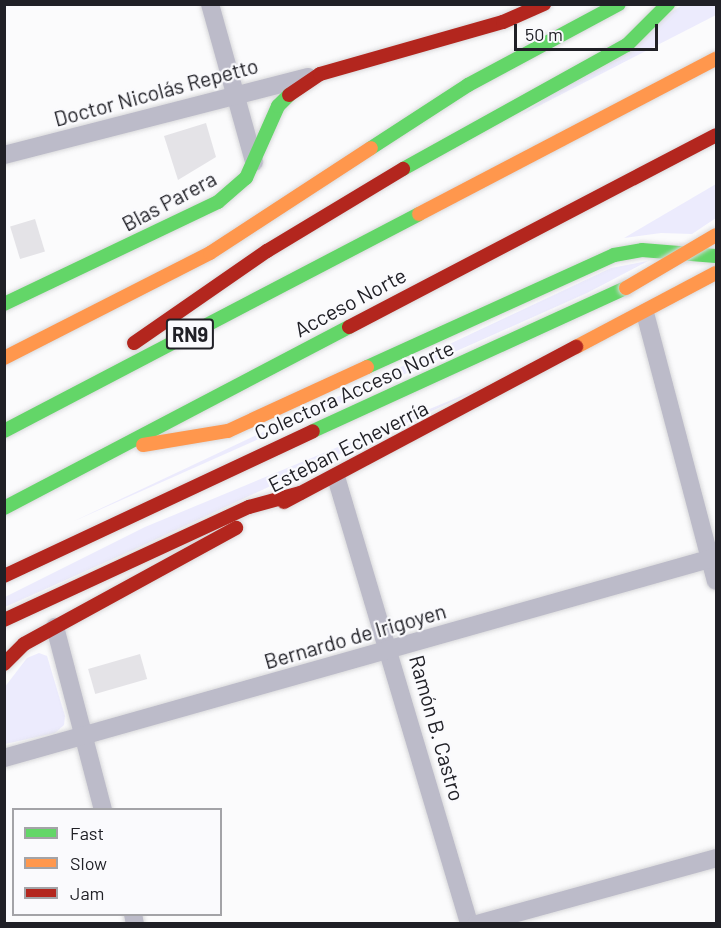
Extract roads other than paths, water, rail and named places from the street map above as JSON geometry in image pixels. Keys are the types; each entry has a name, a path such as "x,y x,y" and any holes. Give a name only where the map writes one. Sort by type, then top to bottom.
{"main road":[{"name":"Blas Parera","path":"4,304 219,202 246,178 278,106 296,88 320,75 503,22 544,4"},
{"path":"4,358 210,252 468,85 619,4"},
{"path":"21,422 267,250 458,136 627,45 668,4"},
{"name":"RN9","path":"4,431 717,59"},
{"name":"Acceso Norte","path":"4,508 717,135"},
{"name":"Colectora Acceso Norte","path":"4,576 123,516 626,288 717,235"},
{"path":"115,449 228,431 614,255 642,250 717,256"},
{"name":"Esteban Echeverría","path":"4,664 24,644 55,627 300,493 336,477 717,273"},
{"path":"4,620 249,507 300,493"}],"street":[{"path":"210,4 254,162"},
{"name":"Doctor Nicolás Repetto","path":"4,155 235,93 320,75"},
{"path":"645,313 713,558 717,581"},
{"name":"Ramón B. Castro","path":"336,477 391,649 470,924"},
{"name":"Bernardo de Irigoyen","path":"4,758 713,558"},
{"path":"55,627 103,808"},
{"path":"477,924 717,858"}]}
